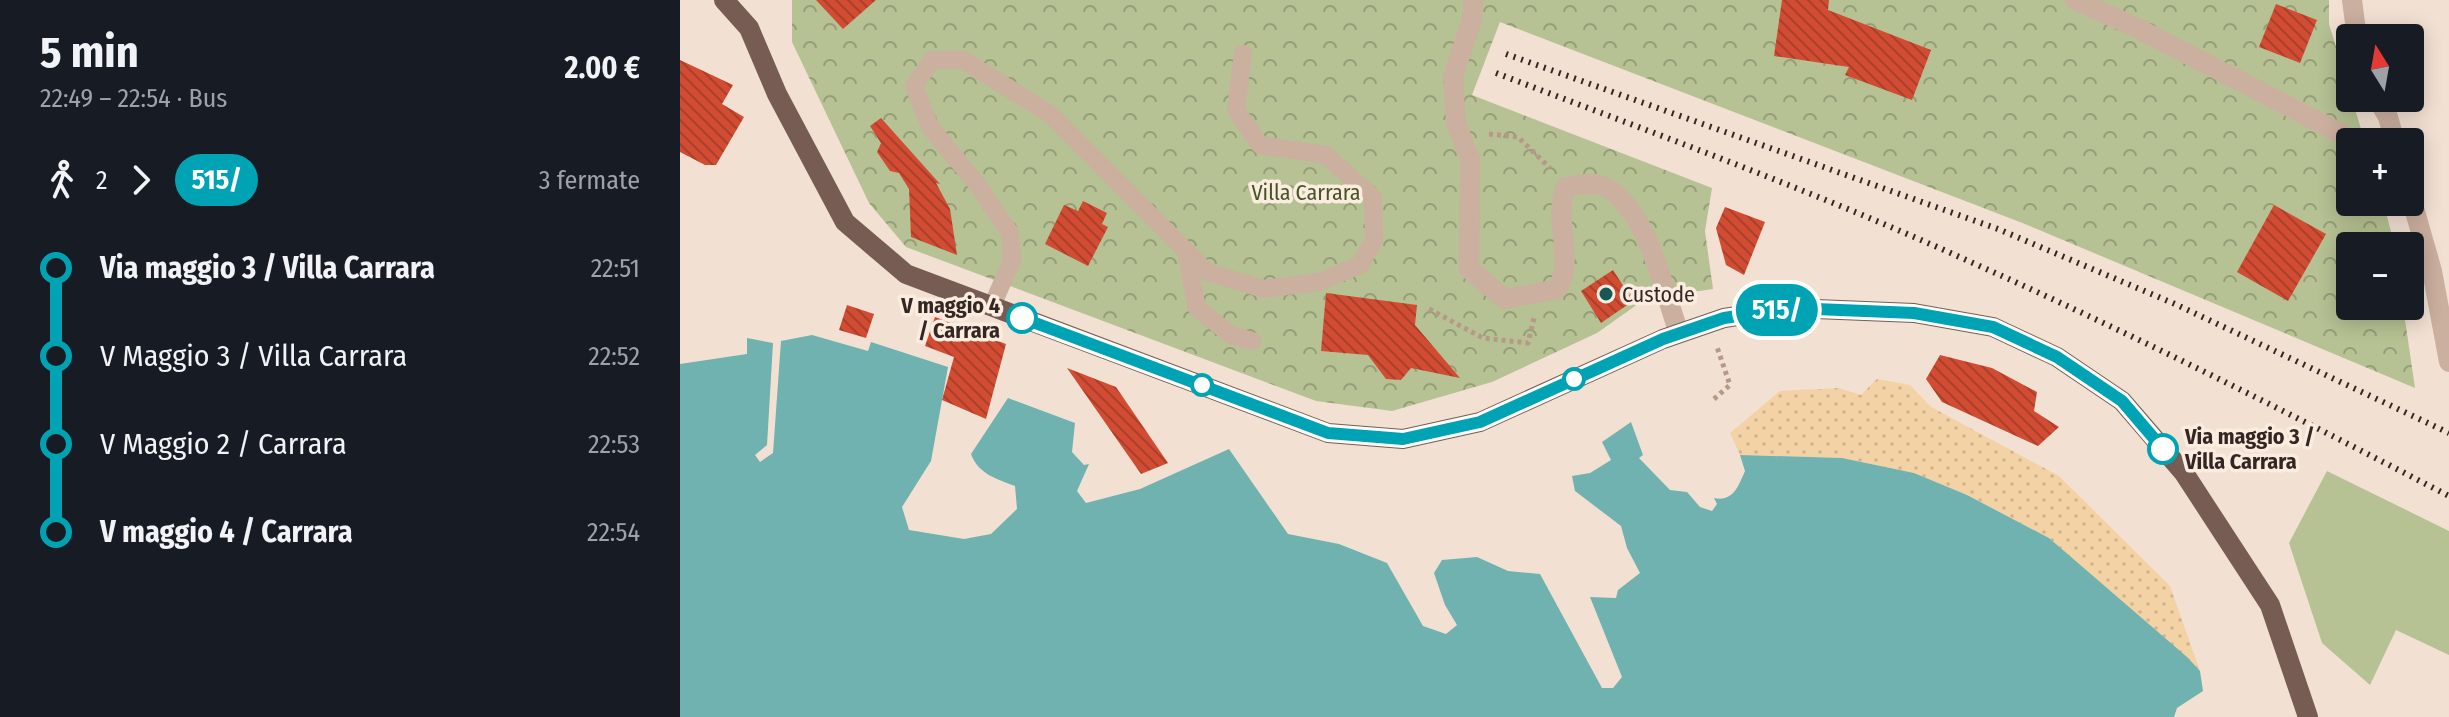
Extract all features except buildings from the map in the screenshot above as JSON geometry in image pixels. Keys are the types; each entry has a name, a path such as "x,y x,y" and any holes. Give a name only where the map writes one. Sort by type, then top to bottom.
{"main road":[{"path":"724,0 749,28 777,94 845,222 906,274 1328,433 1403,439 1480,422 1679,333 1710,323 1791,308 1914,313 1993,327 2057,357 2122,401 2184,473 2270,605 2308,717"},
{"path":"740,0 759,26 777,94"}],"street":[{"path":"1473,0 1472,19 1453,77 1456,123 1470,159 1469,269 1505,299 1557,289 1564,277 1560,202 1566,187 1588,184 1608,188 1643,227 1679,333"},
{"path":"2075,0 2139,29 2336,131"},
{"path":"2352,0 2355,24"},
{"path":"2416,216 2432,271 2449,362"}],"lane":[{"path":"992,306 1012,260 1010,233 977,184 930,127 914,86 932,60 963,60 1050,114 1207,272 1263,289 1319,282 1360,265 1374,240 1373,198 1326,155 1260,145 1236,110 1243,54"},
{"path":"1186,251 1197,308 1231,335 1252,341"}],"path":[{"path":"1456,123 1462,134 1518,137 1542,157 1566,187"},
{"path":"1429,309 1483,338 1528,343 1541,294"},
{"path":"1710,323 1730,385 1714,399"}],"sand":[{"path":"1877,379 1910,385 1931,407 2059,476 2170,586 2200,671 2049,538 1967,495 1914,473 1842,458 1740,455 1730,433 1780,391 1839,388 1861,395"}],"green space":[{"name":"Villa Carrara","path":"792,0 2329,0 2329,24 2336,47 2336,112 2356,112 2361,128 2336,128 2336,216 2387,216 2391,232 2336,232 2336,320 2405,320 2415,388 2025,224 1500,22 1472,95 1712,188 1705,231 1713,289 1693,292 1684,287 1652,294 1597,333 1492,382 1392,411 1316,401 906,247 869,203 792,42"},
{"path":"2327,471 2449,531 2449,655 2396,630 2370,685 2322,643 2289,543"}],"water":[{"path":"812,335 868,351 871,342 948,367 931,461 902,507 909,530 964,539 991,534 1017,509 1015,486 983,471 971,454 1008,398 1075,423 1072,452 1084,465 1089,464 1077,491 1086,503 1140,489 1229,449 1288,534 1339,544 1387,563 1423,626 1446,634 1457,625 1445,605 1434,573 1442,560 1477,557 1508,571 1540,574 1602,688 1613,688 1622,677 1590,597 1616,598 1618,590 1640,573 1627,548 1621,526 1575,491 1572,476 1590,473 1611,460 1602,442 1631,422 1643,455 1639,458 1670,490 1687,492 1700,507 1712,511 1717,504 1714,498 1726,498 1740,483 1745,471 1740,455 1842,458 1914,473 1967,495 2049,538 2187,657 2200,671 2203,691 2177,708 2174,717 680,717 680,364 747,354 747,338 773,343 767,445 755,455 760,462 773,453 781,341"}],"railway":[{"path":"1506,54 1998,229 2175,304 2449,433"},
{"path":"1496,73 1790,186 1964,259 2208,374 2449,496"}],"bus line":[{"name":"515/","path":"1022,318 1328,433 1403,439 1480,422 1663,339 1724,318 1791,308 1914,313 1993,327 2057,357 2122,401 2163,449"}],"place":[{"name":"Custode","path":"1606,294"},
{"name":"V maggio 4 / Carrara","path":"1022,318"},
{"name":"Via maggio 3 / Villa Carrara","path":"2163,449"}]}
